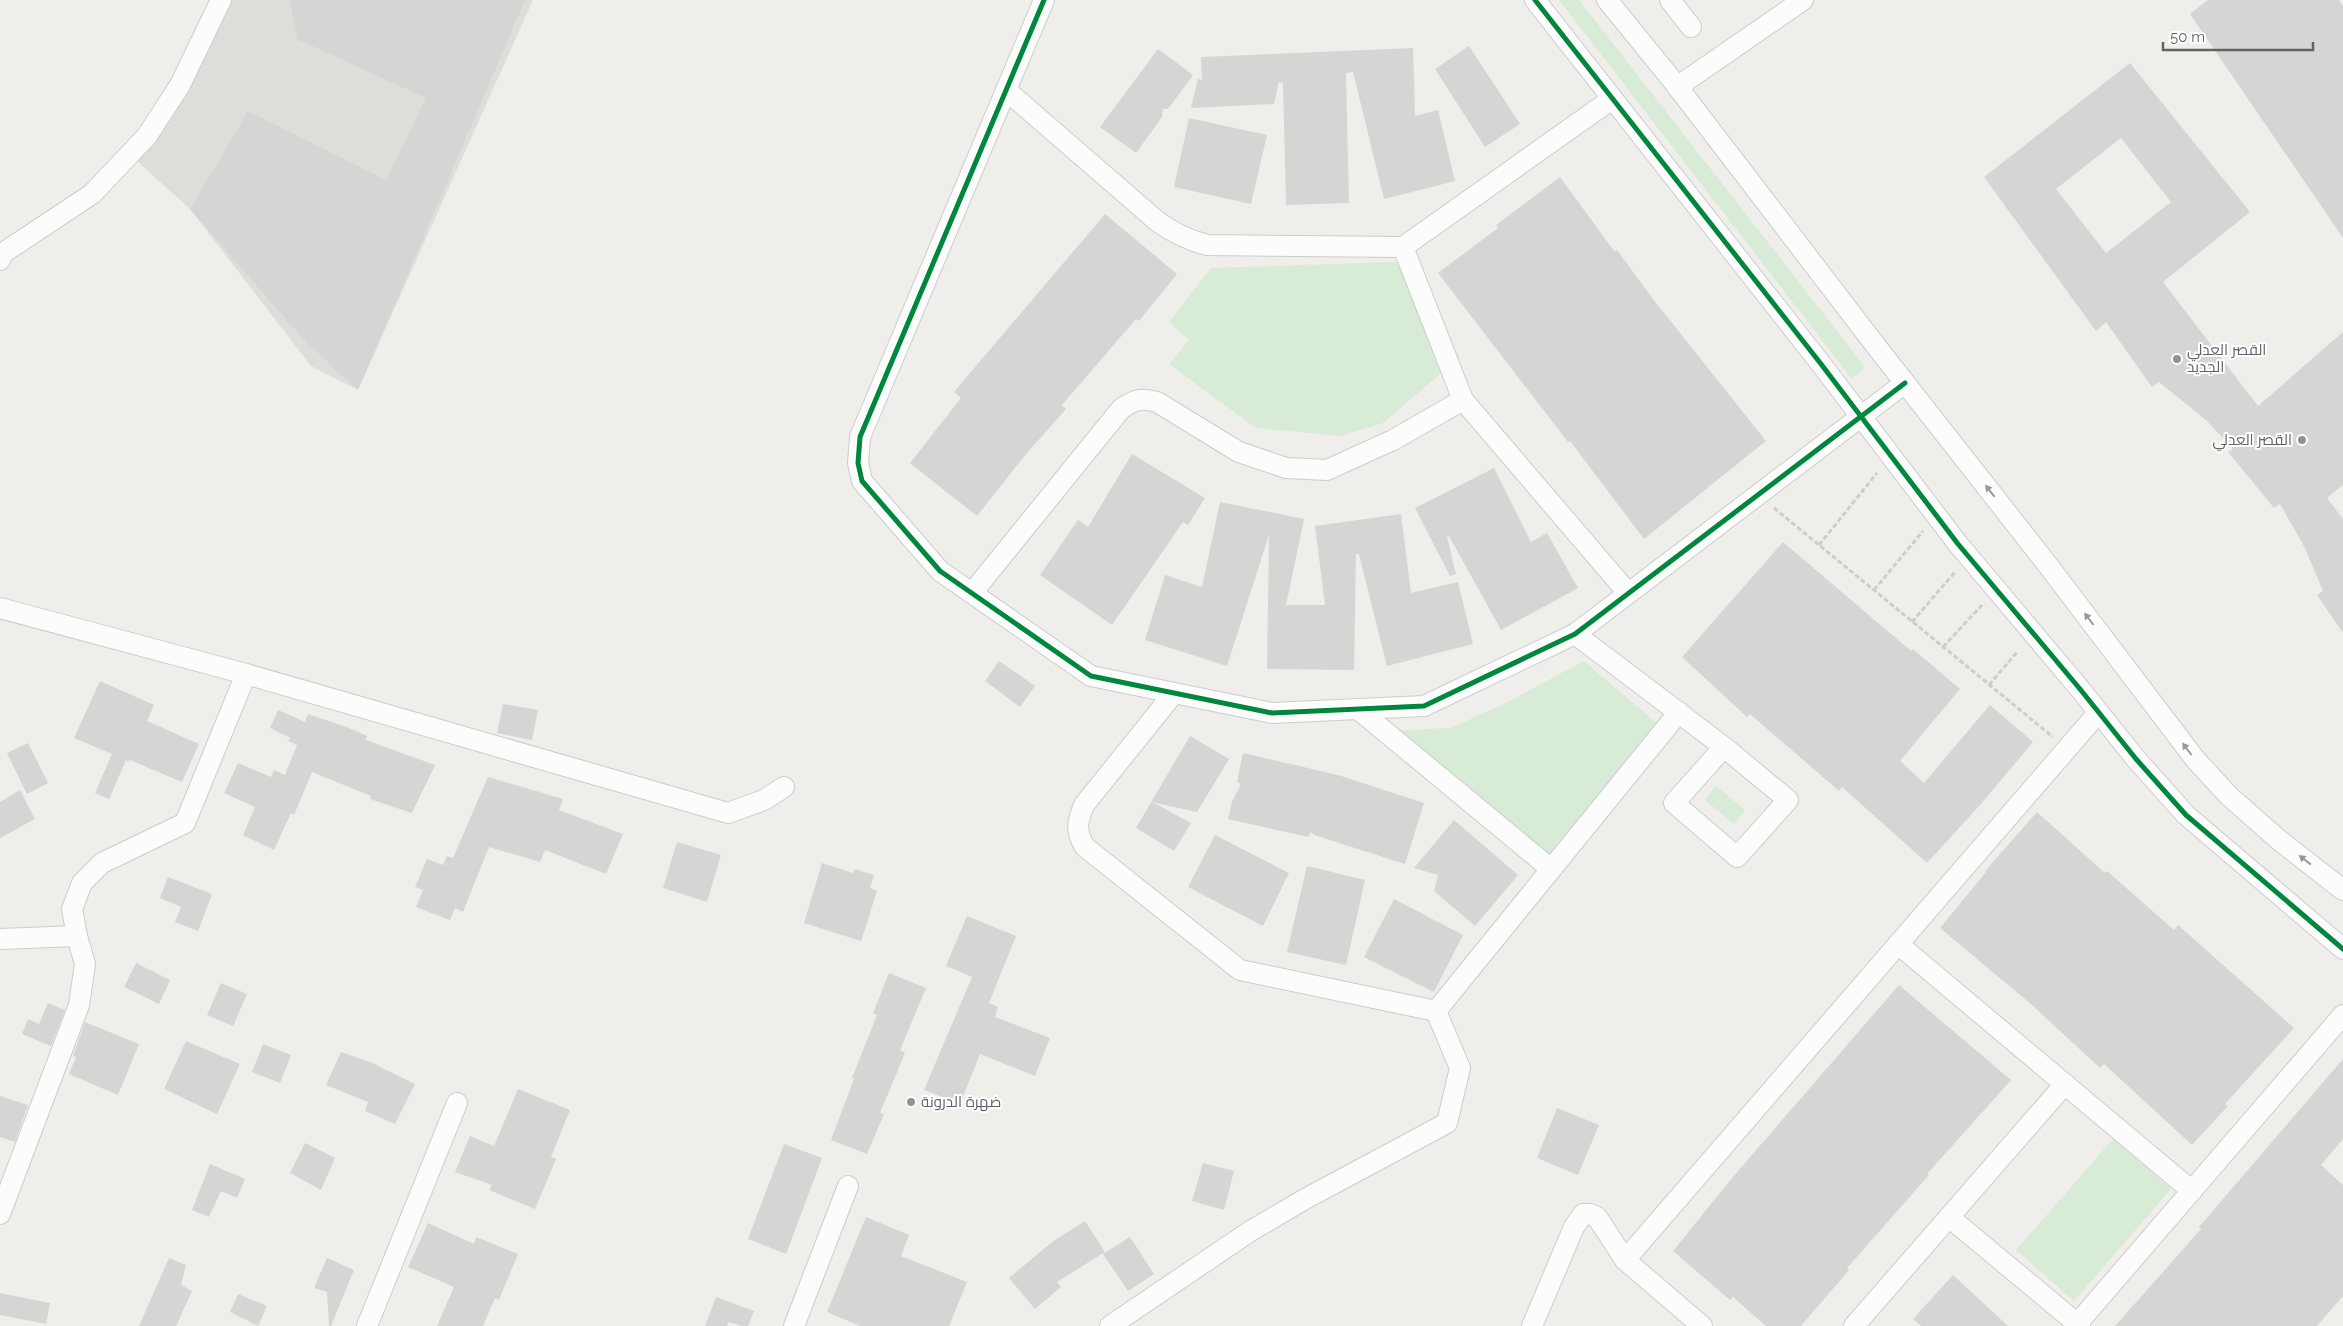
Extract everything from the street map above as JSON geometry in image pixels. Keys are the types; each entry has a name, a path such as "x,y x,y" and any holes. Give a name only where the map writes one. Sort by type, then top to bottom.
{"street":[{"path":"0,260 3,253 92,194 147,136 180,85 221,0"},
{"path":"1044,0 860,437 858,463 862,481 940,571 1091,676 1272,714 1424,706 1575,634 1905,383"},
{"path":"1535,0 1958,544 2136,759 2186,815 2343,949"},
{"path":"1607,0 1677,87 2047,564 2195,759 2229,796 2279,840 2343,890"},
{"path":"1670,0 1691,27"},
{"path":"1677,87 1803,0"},
{"path":"1007,91 1157,221 1173,233 1207,245 1403,247 1612,99"},
{"path":"1403,247 1463,400 1628,593"},
{"path":"972,593 1121,409 1134,399 1146,398 1157,402 1239,452 1286,468 1327,470 1393,440 1463,400"},
{"path":"0,608 246,674 728,813 764,800 784,787"},
{"path":"1575,634 1724,747 1788,800 1737,857 1674,803 1724,747"},
{"path":"0,1214 78,1005 85,964 76,936 72,909 82,883 102,863 185,823 246,674"},
{"path":"1174,693 1084,805 1077,821 1078,836 1085,847 1240,970 1436,1011"},
{"path":"1360,710 1551,869"},
{"path":"1436,1011 1679,712"},
{"path":"1626,1260 2098,713"},
{"path":"0,939 76,936"},
{"path":"1898,944 2192,1191"},
{"path":"1110,1326 1249,1232 1304,1199 1447,1123 1460,1068 1436,1011"},
{"path":"1949,1217 2079,1325 2343,1015"},
{"path":"1854,1326 2065,1084"},
{"path":"367,1326 457,1103"},
{"path":"794,1326 848,1186"},
{"path":"1532,1326 1574,1227 1583,1214 1597,1217 1626,1260 1702,1326"}],"path":[{"path":"1819,545 1877,473"},
{"path":"1758,495 2067,749"},
{"path":"1874,590 1923,531"},
{"path":"1912,622 1956,572"},
{"path":"1943,647 1982,605"},
{"path":"1989,685 2018,651"}],"shaded area":[{"path":"227,0 533,0 358,390 311,366 190,209 129,154"}],"green space":[{"path":"1559,0 1579,0 1865,367 1852,379"},
{"path":"1396,262 1460,357 1383,423 1340,436 1256,428 1169,364 1189,340 1169,322 1211,268"},
{"path":"1584,661 1666,731 1561,856 1544,852 1393,731 1451,728 1508,702"},
{"path":"1716,786 1745,810 1734,824 1705,800"},
{"path":"2113,1139 2171,1189 2074,1301 2016,1250"}],"building":[{"path":"290,0 525,0 358,390 306,342 190,209 248,111 386,180 426,98 297,39"},
{"path":"2208,0 2339,0 2343,6 2343,238 2190,14"},
{"path":"1469,46 1520,124 1485,147 1435,69"},
{"path":"1413,48 1415,116 1438,110 1455,181 1384,199 1353,72 1346,73 1349,203 1286,205 1283,83 1279,82 1274,104 1191,108 1198,78 1202,81 1201,57"},
{"path":"1158,49 1193,75 1168,109 1163,109 1162,117 1136,153 1100,127"},
{"name":"القصر العدلي الجديد","path":"2130,63 2250,212 2163,282 2258,406 2343,332 2343,485 2327,498 2343,519 2343,633 2317,595 2323,591 2305,548 2280,504 2274,508 2228,452 2233,449 2206,420 2159,382 2152,387 2106,322 2096,331 1984,177","holes":["2121,138 2171,202 2106,253 2056,189"]},
{"path":"1189,118 1267,135 1251,204 1174,187"},
{"path":"1560,177 1614,251 1617,250 1653,299 1766,441 1644,539 1438,273 1498,228 1496,225"},
{"path":"1105,214 1177,274 1139,321 1136,319 1062,405 1066,409 1026,454 977,516 910,463 961,398 954,392"},
{"path":"1132,454 1205,498 1188,525 1183,522 1112,625 1040,575 1078,520 1088,527"},
{"path":"1494,468 1531,542 1547,533 1578,588 1501,630 1449,536 1447,537 1456,574 1450,576 1415,508"},
{"path":"1220,502 1304,519 1286,605 1325,605 1315,526 1401,514 1411,593 1458,582 1473,644 1387,666 1359,554 1356,554 1354,670 1267,669 1269,535 1227,666 1145,640 1165,575 1202,587"},
{"path":"1783,542 1911,651 1913,649 1960,689 1900,761 1924,783 1990,705 2033,742 1980,805 1927,863 1842,787 1839,791 1750,714 1747,717 1682,657"},
{"path":"999,661 1035,686 1020,707 985,681"},
{"path":"100,681 154,705 147,721 199,744 182,782 126,760 109,799 95,793 112,754 74,738"},
{"path":"503,704 538,710 532,740 497,733"},
{"path":"278,710 305,722 308,714 349,728 367,736 366,740 435,765 412,813 370,799 371,796 312,772 294,815 291,813 274,850 243,835 255,807 224,793 238,763 271,777 274,770 285,775 297,745 288,741 290,738 270,728"},
{"path":"1190,736 1229,759 1197,812 1152,802 1191,823 1174,851 1136,828"},
{"path":"28,743 48,783 27,794 7,753"},
{"path":"1243,753 1338,775 1424,803 1405,864 1314,835 1311,832 1308,837 1228,819 1232,802 1241,784 1237,782"},
{"path":"488,777 563,799 559,810 623,834 606,874 545,850 540,862 489,847 463,912 455,908 450,920 416,907 423,890 415,887 427,859 443,865 447,856 453,858"},
{"path":"20,790 35,819 0,838 0,802"},
{"path":"2037,812 2105,873 2107,871 2174,930 2178,925 2294,1028 2225,1104 2228,1106 2192,1145 2104,1064 2100,1068 2032,1005 1940,928 1985,871"},
{"path":"1454,820 1518,875 1475,926 1434,891 1438,875 1414,868"},
{"path":"1215,835 1289,873 1263,926 1188,887"},
{"path":"677,842 721,855 707,902 663,888"},
{"path":"822,863 853,873 855,869 874,875 870,888 877,891 861,941 804,923"},
{"path":"1307,866 1365,880 1346,965 1287,952"},
{"path":"168,877 212,894 198,931 175,922 181,907 160,898"},
{"path":"1394,899 1463,935 1434,992 1364,957"},
{"path":"967,916 1016,936 989,1003 998,1007 995,1017 1050,1038 1035,1076 980,1054 960,1104 924,1090 972,977 946,966"},
{"path":"136,963 170,980 159,1004 124,987"},
{"path":"889,973 926,988 900,1050 905,1053 880,1113 884,1114 867,1154 831,1140 854,1079 852,1078 877,1015 873,1013"},
{"path":"221,983 247,994 233,1026 207,1015"},
{"path":"1899,985 2011,1080 1927,1174 1929,1175 1847,1268 1849,1270 1801,1326 1766,1326 1733,1297 1730,1300 1673,1251 1732,1178"},
{"path":"48,1003 65,1010 51,1046 22,1034 28,1019 39,1024"},
{"path":"85,1022 139,1044 118,1095 69,1074 76,1057 73,1056"},
{"path":"186,1041 240,1064 217,1114 164,1089"},
{"path":"263,1044 291,1055 280,1083 252,1072"},
{"path":"341,1052 370,1062 415,1084 395,1124 365,1111 368,1102 326,1085"},
{"path":"2343,1059 2343,1139 2321,1165 2343,1185 2343,1296 2317,1326 2115,1326 2201,1229 2199,1227"},
{"path":"518,1089 570,1110 551,1157 556,1159 535,1209 489,1190 492,1185 455,1172 470,1136 494,1146"},
{"path":"0,1096 28,1105 15,1142 0,1137"},
{"path":"1557,1108 1599,1125 1578,1175 1537,1158"},
{"path":"305,1143 335,1158 321,1190 290,1173"},
{"path":"784,1144 822,1158 786,1254 748,1239"},
{"path":"1203,1163 1234,1171 1224,1210 1192,1201"},
{"path":"210,1164 245,1179 237,1198 221,1191 209,1217 192,1210"},
{"path":"866,1217 909,1235 901,1256 967,1282 949,1326 860,1326 827,1312"},
{"path":"1085,1221 1105,1252 1057,1282 1061,1287 1035,1309 1009,1278 1052,1242"},
{"path":"428,1223 474,1244 476,1237 518,1254 499,1300 495,1298 483,1326 437,1326 454,1287 408,1267"},
{"path":"1130,1237 1154,1274 1128,1291 1103,1254"},
{"path":"169,1258 186,1265 181,1285 192,1291 176,1326 139,1326"},
{"path":"327,1258 354,1270 331,1326 329,1326 327,1292 314,1288"},
{"path":"1953,1275 2008,1326 1921,1326 1913,1319"},
{"path":"0,1293 50,1303 46,1324 0,1315"},
{"path":"238,1294 267,1306 258,1326 230,1312"},
{"path":"716,1297 754,1311 748,1326 729,1322 727,1326 705,1326"}],"cycle path":[{"path":"1044,0 860,437 858,463 862,481 940,571 1091,676 1272,713 1424,706 1575,634 1905,383"},
{"path":"1535,0 1821,364 1958,544 2080,689 2136,759 2186,815 2343,949"}],"place":[{"name":"القصر العدلي الجديد","path":"2177,359"},
{"name":"القصر العدلي","path":"2302,440"},
{"name":"ضهرة الدرونة","path":"911,1102"}]}
